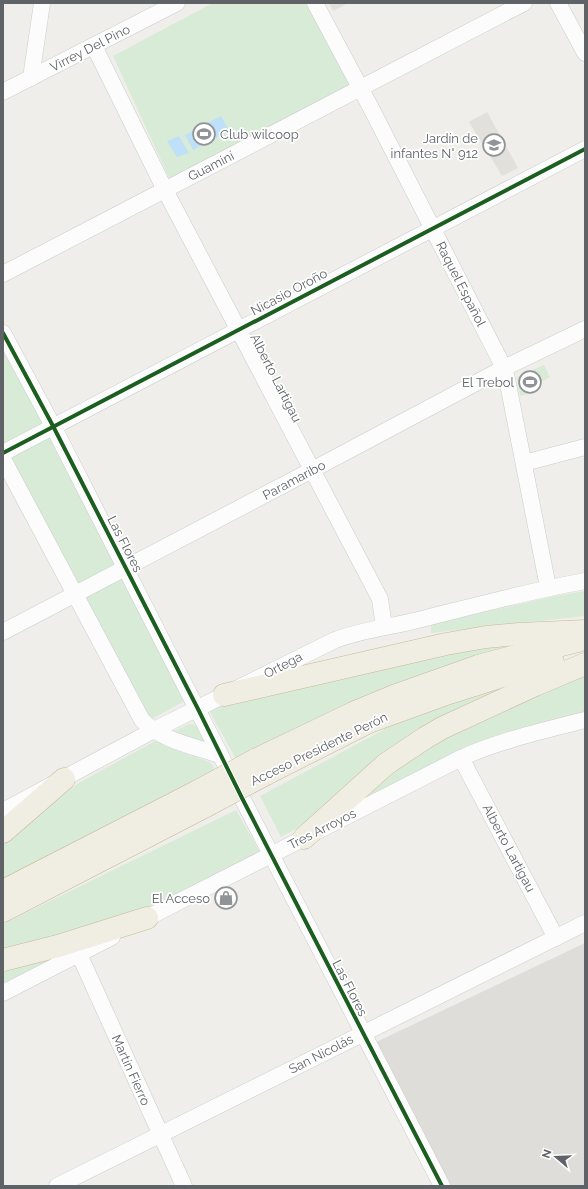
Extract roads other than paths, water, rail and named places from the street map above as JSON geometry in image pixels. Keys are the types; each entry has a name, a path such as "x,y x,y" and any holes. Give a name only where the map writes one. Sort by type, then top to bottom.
{"highway":[{"path":"224,695 466,641 519,634 585,631"},
{"name":"Acceso Presidente Perón","path":"3,911 260,767 353,713 399,694 491,662 585,640"},
{"name":"Acceso Presidente Perón","path":"260,767 409,707 515,672 585,655"},
{"path":"304,838 386,764 442,728 535,685 585,664"},
{"path":"3,815 64,779"},
{"name":"Acceso Presidente Perón","path":"3,891 202,799"},
{"path":"3,960 58,946 147,918"}],"street":[{"path":"31,78 42,3"},
{"name":"Virrey Del Pino","path":"3,92 177,3"},
{"name":"Raquel Español","path":"315,3 504,368 548,587"},
{"name":"Guaminí","path":"3,274 524,3"},
{"path":"558,3 585,53"},
{"name":"Alberto Lartigau","path":"94,46 165,190 240,330 380,599 384,627"},
{"name":"Nicasio Oroño","path":"3,454 53,426 240,330 585,148"},
{"name":"Paramaribo","path":"3,632 504,368 585,329"},
{"name":"Las Flores","path":"3,333 126,568 223,761 166,737 154,730 142,720 3,459"},
{"path":"524,463 585,447"},
{"name":"Ortega","path":"64,779 154,730 335,640 355,633 412,621 548,587 585,581"},
{"name":"Tres Arroyos","path":"3,993 461,758 508,740 585,720"},
{"name":"Alberto Lartigau","path":"461,758 556,938"},
{"name":"Las Flores","path":"242,798 442,1186"},
{"name":"San Nicolás","path":"57,1186 585,923"},
{"name":"Martín Fierro","path":"79,954 184,1186"}],"water":[{"path":"221,116 229,131 193,150 185,135"},
{"path":"179,136 189,153 177,157 167,141"}],"place":[{"name":"Club wilcoop","path":"204,134"},
{"name":"Jardín de infantes N° 912","path":"494,145"},
{"name":"El Trebol","path":"530,382"},
{"name":"El Acceso","path":"226,898"}]}
